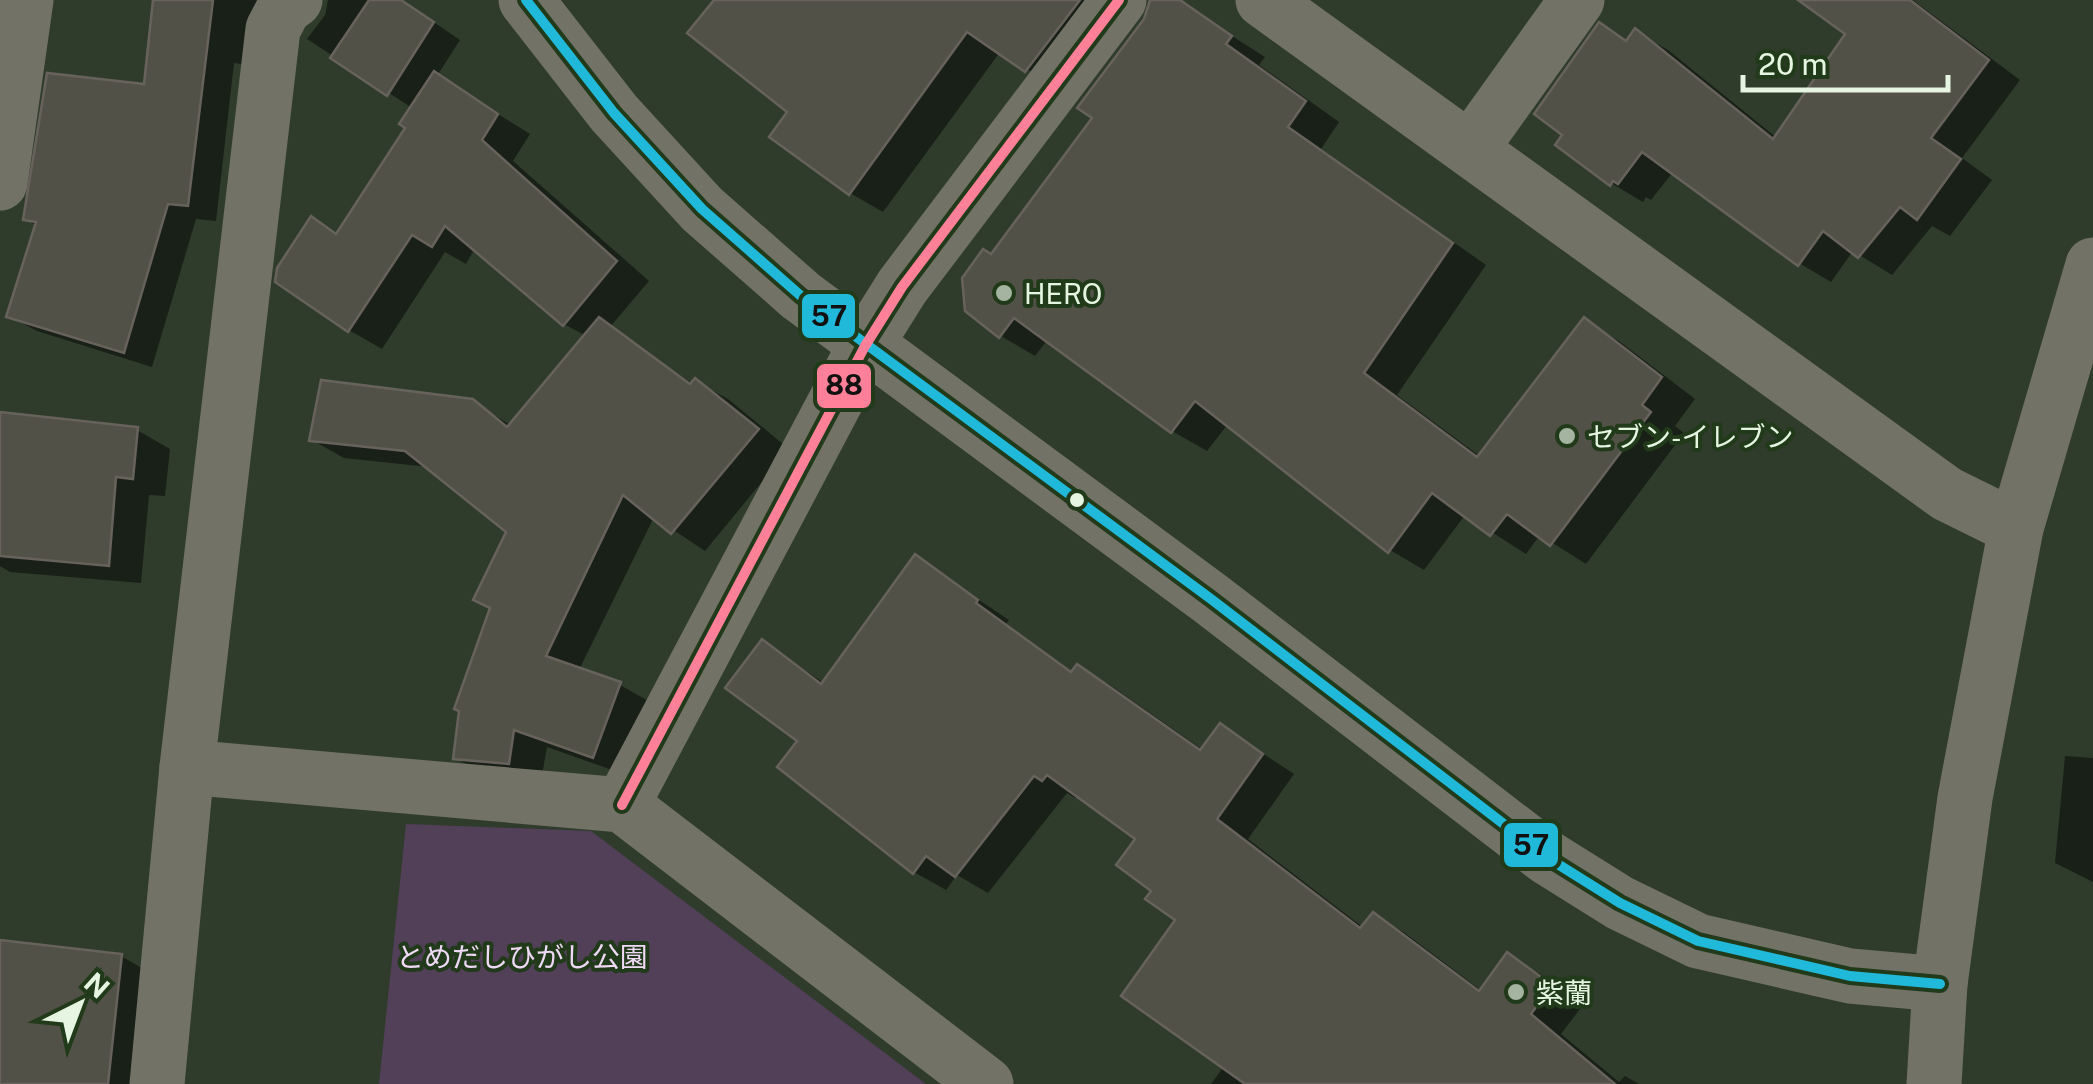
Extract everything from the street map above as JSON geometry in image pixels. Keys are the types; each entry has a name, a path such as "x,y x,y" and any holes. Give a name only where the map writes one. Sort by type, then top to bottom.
{"street":[{"path":"0,182 26,0"},
{"path":"157,1084 187,767 273,30 284,8 295,0"},
{"path":"526,0 614,113 702,209 750,254 864,346 1211,599 1548,858 1620,903 1698,941 1850,976 1940,984"},
{"path":"622,805 864,346 902,287 1118,0"},
{"path":"1263,0 1947,494 2016,528"},
{"path":"1471,148 1578,0"},
{"path":"1934,1084 1940,984 1966,798 2016,528 2093,265"},
{"path":"187,767 622,805 986,1084"}],"green space":[{"name":"とめだしひがし公園","path":"406,824 591,831 926,1084 379,1084"}],"building":[{"path":"153,0 213,0 188,206 168,204 124,353 6,317 36,222 23,220 47,73 144,84"},
{"path":"369,0 401,0 434,22 387,96 330,58"},
{"path":"714,0 1080,0 1025,72 967,32 849,195 769,137 787,112 687,33"},
{"path":"1150,0 1180,0 1232,36 1226,44 1306,101 1288,127 1453,243 1364,373 1477,457 1584,317 1662,377 1642,405 1651,412 1550,546 1507,514 1490,536 1432,493 1388,553 1195,401 1171,433 1014,318 999,338 965,311 962,278 983,249 991,254 1092,118 1077,108 1144,19"},
{"path":"1798,0 1910,0 1989,60 1931,138 1961,159 1917,220 1900,207 1858,258 1823,231 1798,266 1642,152 1618,184 1613,181 1610,186 1555,145 1562,135 1534,114 1599,22 1626,41 1635,28 1773,139 1845,34"},
{"path":"434,71 498,114 482,140 617,261 563,326 445,226 432,247 412,235 348,332 275,282 277,268 311,216 336,234 405,128 399,124"},
{"path":"599,317 690,384 695,378 759,429 671,534 623,495 546,656 621,682 593,758 514,730 509,764 453,759 459,711 454,709 490,608 473,600 506,532 405,451 309,441 321,380 473,399 507,427"},
{"path":"0,412 138,427 133,479 116,477 109,566 0,556"},
{"path":"915,554 1071,672 1077,664 1200,750 1220,723 1263,754 1217,819 1360,928 1373,912 1479,991 1507,952 1552,985 1531,1014 1615,1084 1245,1084 1121,996 1175,920 1145,899 1151,891 1116,865 1135,839 1047,775 1042,781 1034,776 955,877 926,856 913,874 777,767 797,741 725,688 762,639 821,684"},
{"path":"0,940 122,954 108,1084 0,1084"}],"transit line":[{"name":"57","path":"526,0 614,113 702,209 801,296 1211,599 1548,858 1620,903 1698,941 1850,976 1940,984"},
{"name":"88","path":"622,805 865,346 902,287 1119,0"}],"place":[{"name":"HERO","path":"1004,293"},
{"name":"セブン-イレブン","path":"1567,436"},
{"name":"紫蘭","path":"1516,992"}]}
